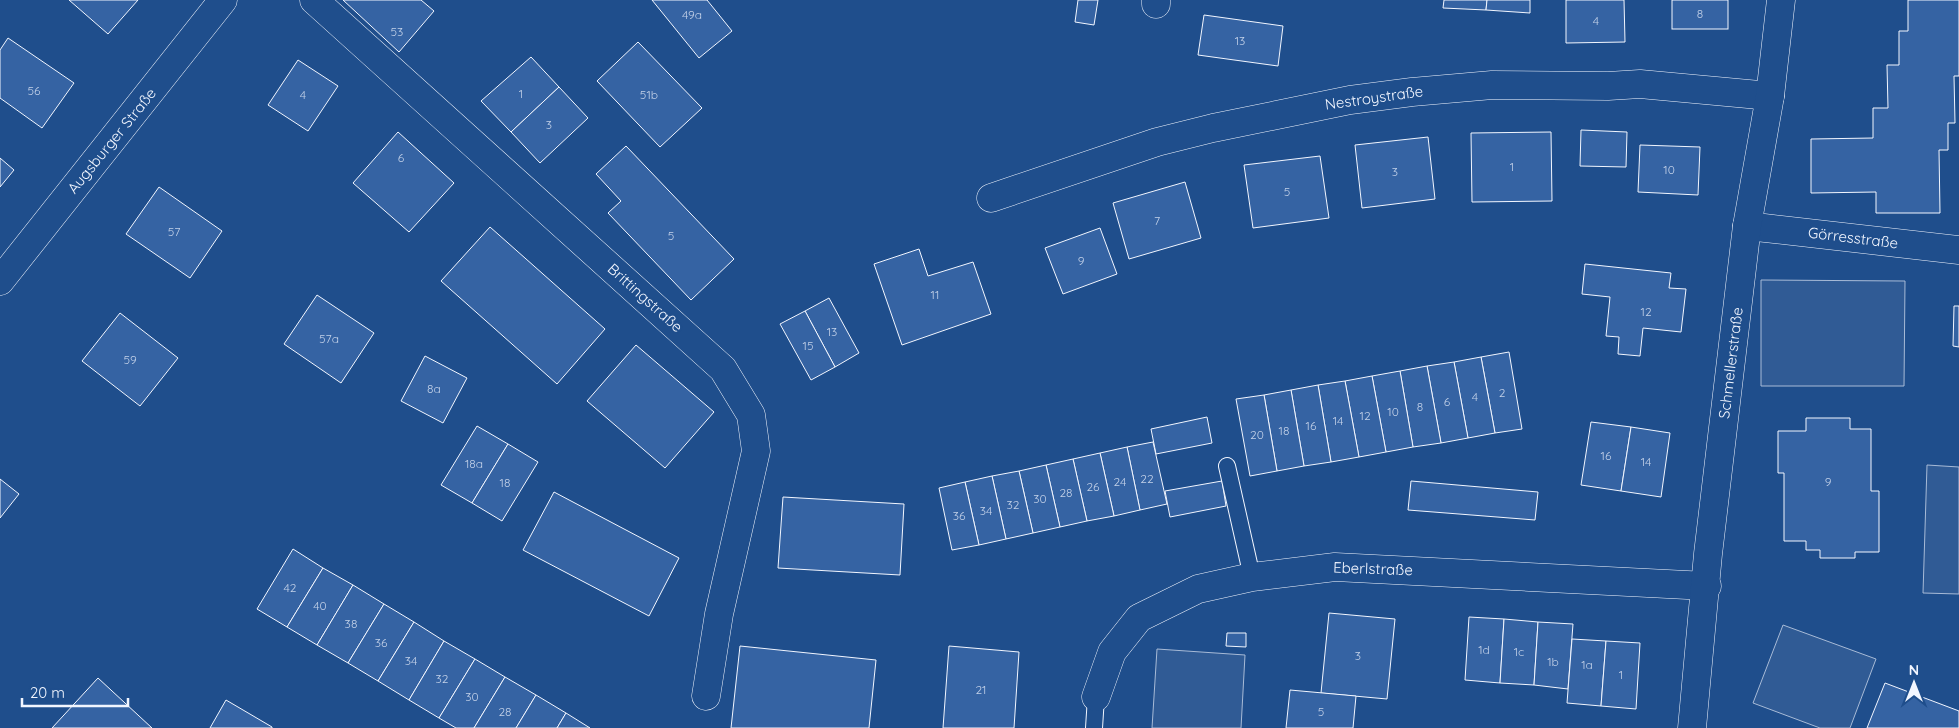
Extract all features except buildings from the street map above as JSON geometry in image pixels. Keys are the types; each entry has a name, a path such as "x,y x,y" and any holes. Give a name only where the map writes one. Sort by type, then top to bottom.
{"street":[{"name":"Augsburger Straße","path":"0,280 223,0"},
{"name":"Brittingstraße","path":"314,0 724,369 751,416 756,451 719,614 706,696"},
{"name":"Schmellerstraße","path":"1692,728 1707,586 1710,536 1747,226 1770,96 1781,0"},
{"name":"Nestroystraße","path":"991,198 1157,142 1212,128 1350,100 1492,85 1608,86 1640,84 1770,96"},
{"name":"Görresstraße","path":"1747,226 1959,250"},
{"name":"Eberlstraße","path":"1096,697 1112,652 1139,618 1198,589 1252,577 1335,567 1707,586"}],"lane":[{"path":"1227,466 1252,577"},
{"path":"1094,728 1096,697"}],"shaded area":[{"path":"1761,280 1905,281 1904,386 1761,386"},
{"path":"1927,465 1959,467 1959,594 1923,593"},
{"path":"1783,625 1876,659 1850,728 1820,728 1753,703"},
{"path":"1157,649 1245,655 1241,728 1152,728"}]}
